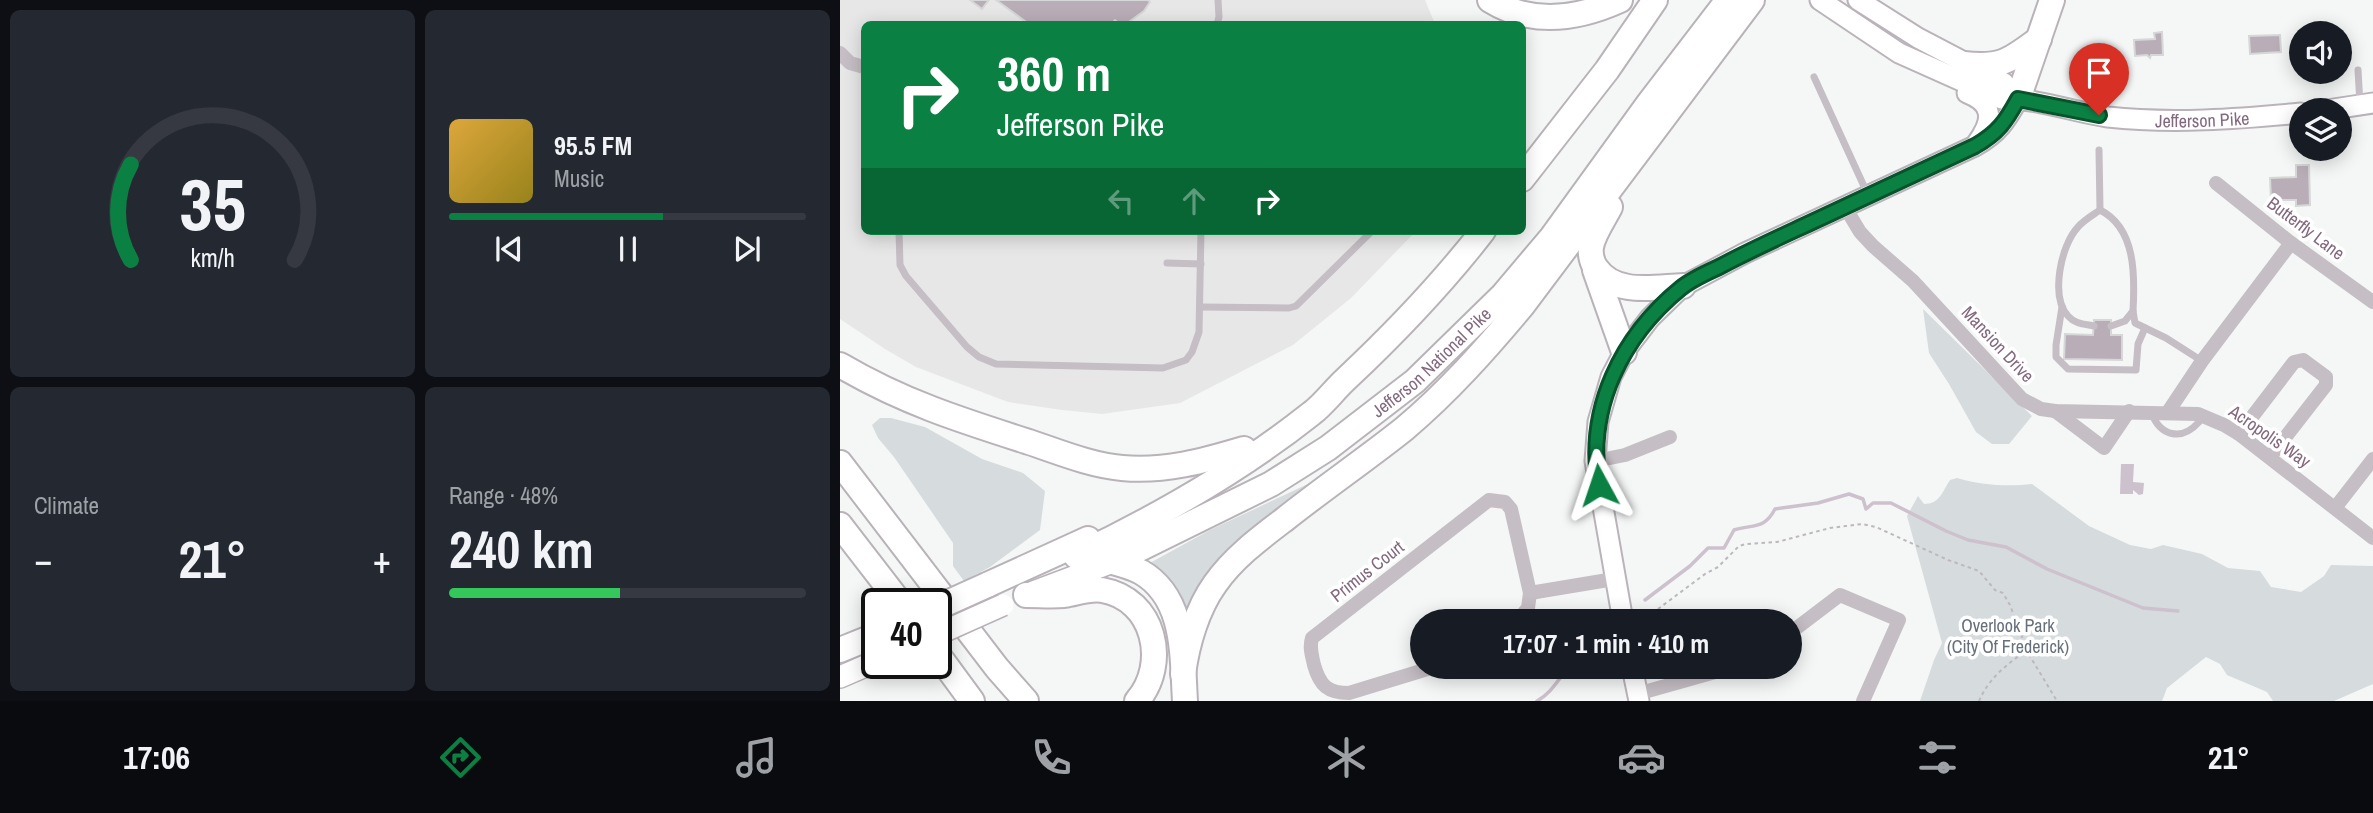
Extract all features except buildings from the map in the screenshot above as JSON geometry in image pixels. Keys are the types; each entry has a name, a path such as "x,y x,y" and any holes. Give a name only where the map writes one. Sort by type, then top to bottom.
{"highway":[{"path":"1490,0 1525,15 1552,17 1580,16 1620,0"},
{"path":"1526,174 1606,70 1655,0"},
{"name":"Jefferson National Pike","path":"1113,562 1272,484 1328,448 1415,381 1493,304 1552,237 1728,0"},
{"path":"1183,674 1186,655 1201,610 1214,585 1238,557 1405,428 1481,355 1522,306 1752,0"},
{"path":"2018,99 2052,0"},
{"path":"1964,64 1997,65 2011,59 2039,39"},
{"path":"1624,352 1593,264 1591,248 1642,145"},
{"path":"1076,556 1141,525 1237,469 1316,411 1452,271 1480,235"},
{"path":"1593,264 1603,278 1616,286 1683,286"},
{"path":"840,365 877,387 917,405 1103,465 1138,468 1177,466 1244,449"},
{"path":"952,601 1125,521 1170,496 1311,403 1330,394"},
{"path":"1193,524 1275,493 1405,428"},
{"path":"840,463 997,668 1026,701"},
{"path":"840,525 889,588"},
{"path":"840,543 883,579"},
{"path":"1076,556 1098,558 1142,573 1170,603 1176,616 1185,701"},
{"path":"1026,595 1065,595 1095,590 1118,595 1130,603 1148,625 1156,652 1151,681 1138,701"},
{"path":"840,650 861,641"},
{"path":"997,668 1036,701"},
{"path":"952,674 972,701"}],"main road":[{"name":"Jefferson Pike","path":"1820,0 1899,52 2002,99 2018,99 2109,117 2150,120 2289,114"},
{"name":"Jefferson Pike","path":"1858,0 1917,38 2004,83 2018,99"},
{"path":"1899,52 1911,69 1983,102 1987,107 1989,122 1975,146"},
{"path":"1626,609 1614,579 1595,461 1598,422 1604,398 1624,352 1650,318 1683,286 1745,253 1975,146 1993,135 2007,119 2018,99"},
{"path":"1026,595 1038,575 1076,556"},
{"name":"Jefferson National Pike","path":"952,628 1026,595 1113,562"},
{"path":"840,677 861,668"},
{"path":"1634,679 1638,698"}],"street":[{"path":"840,53 850,63 861,66"},
{"name":"Butterfly Lane","path":"2216,183 2291,243 2373,302"},
{"name":"Mansion Drive","path":"1845,207 1860,232 1913,281 2022,399 2041,409 2055,411 2168,412"},
{"path":"2168,412 2202,361 2291,243"},
{"path":"2239,434 2294,362 2303,360 2326,377 2326,385 2270,457"},
{"path":"2055,411 2104,448 2129,411"},
{"name":"Acropolis Way","path":"2168,412 2198,414 2224,425 2371,531"},
{"path":"1595,461 1625,455 1670,437"},
{"path":"2336,508 2373,459"},
{"name":"Primus Court","path":"1410,674 1349,693 1334,693 1325,688 1318,679 1309,646 1312,638 1489,500 1505,502 1511,509 1530,593"},
{"path":"1527,609 1530,593 1614,579"},
{"path":"1802,624 1840,595 1899,620 1863,701"},
{"path":"1638,698 1696,679"}],"lane":[{"path":"1218,0 1218,21"},
{"path":"2358,70 2367,104"},
{"path":"1814,76 1868,196"},
{"path":"2099,150 2100,210"},
{"path":"2100,210 2077,228 2062,258 2059,283 2062,306 2056,357 2068,369 2136,370 2138,344 2145,328"},
{"path":"2100,210 2119,224 2128,242 2133,267 2135,323 2166,338 2202,361"},
{"path":"899,235 900,265 906,276 979,357 996,364 1163,368 1185,360 1192,352 1199,332 1201,235"},
{"path":"1200,307 1296,306 1368,235"},
{"path":"1167,263 1200,264"},
{"path":"2062,306 2069,317 2079,324 2094,326"},
{"path":"2111,326 2125,321 2133,312"},
{"path":"2151,412 2156,425 2175,434 2185,434 2193,428 2199,422 2198,414"}],"path":[{"path":"1658,609 1746,544 1777,542 1830,528 1862,524 1876,527 1979,571 1996,590 2003,593 2027,650 2057,701"},
{"path":"1979,701 1994,676 2027,650"}],"shaded area":[{"path":"840,0 1425,0 1434,21 861,21 861,235 1412,235 1351,298 1293,345 1180,403 1102,414 1008,402 916,367 840,319"},
{"path":"2121,464 2134,464 2133,482 2144,483 2143,494 2139,495 2133,490 2133,494 2120,494"}],"green space":[{"path":"1923,309 2032,416 2009,444 1992,444 1976,432 1929,353"},
{"path":"880,418 891,418 925,427 982,459 1023,473 1045,491 1040,530 990,567 964,581 953,566 953,543 878,438 872,425"},
{"path":"1344,467 1294,505 1189,627 1148,564 1210,530"},
{"name":"Overlook Park (City Of Frederick)","path":"1957,478 1994,485 2032,484 2089,526 2130,545 2151,549 2163,545 2202,554 2228,568 2260,571 2271,587 2301,592 2324,576 2331,565 2373,566 2373,684 2334,701 2273,701 2267,692 2227,675 2220,664 2206,657 2167,688 2162,701 1920,701 1942,643 1907,516 1918,496 1924,504 1934,502 1950,480"}],"waterway":[{"path":"1645,600 1690,566 1708,548 1724,548 1734,530 1762,523 1775,509 1818,503 1849,494 1863,499 1866,509 1873,503 1891,503 1946,531 1968,540 2006,547 2047,569 2143,608 2178,611"},
{"path":"1537,701 1560,679"}],"route":[{"path":"1599,485 1595,461 1598,422 1611,377 1624,352 1650,318 1683,286 1745,253 1975,146 1993,135 2007,119 2018,99 2099,115"}]}
